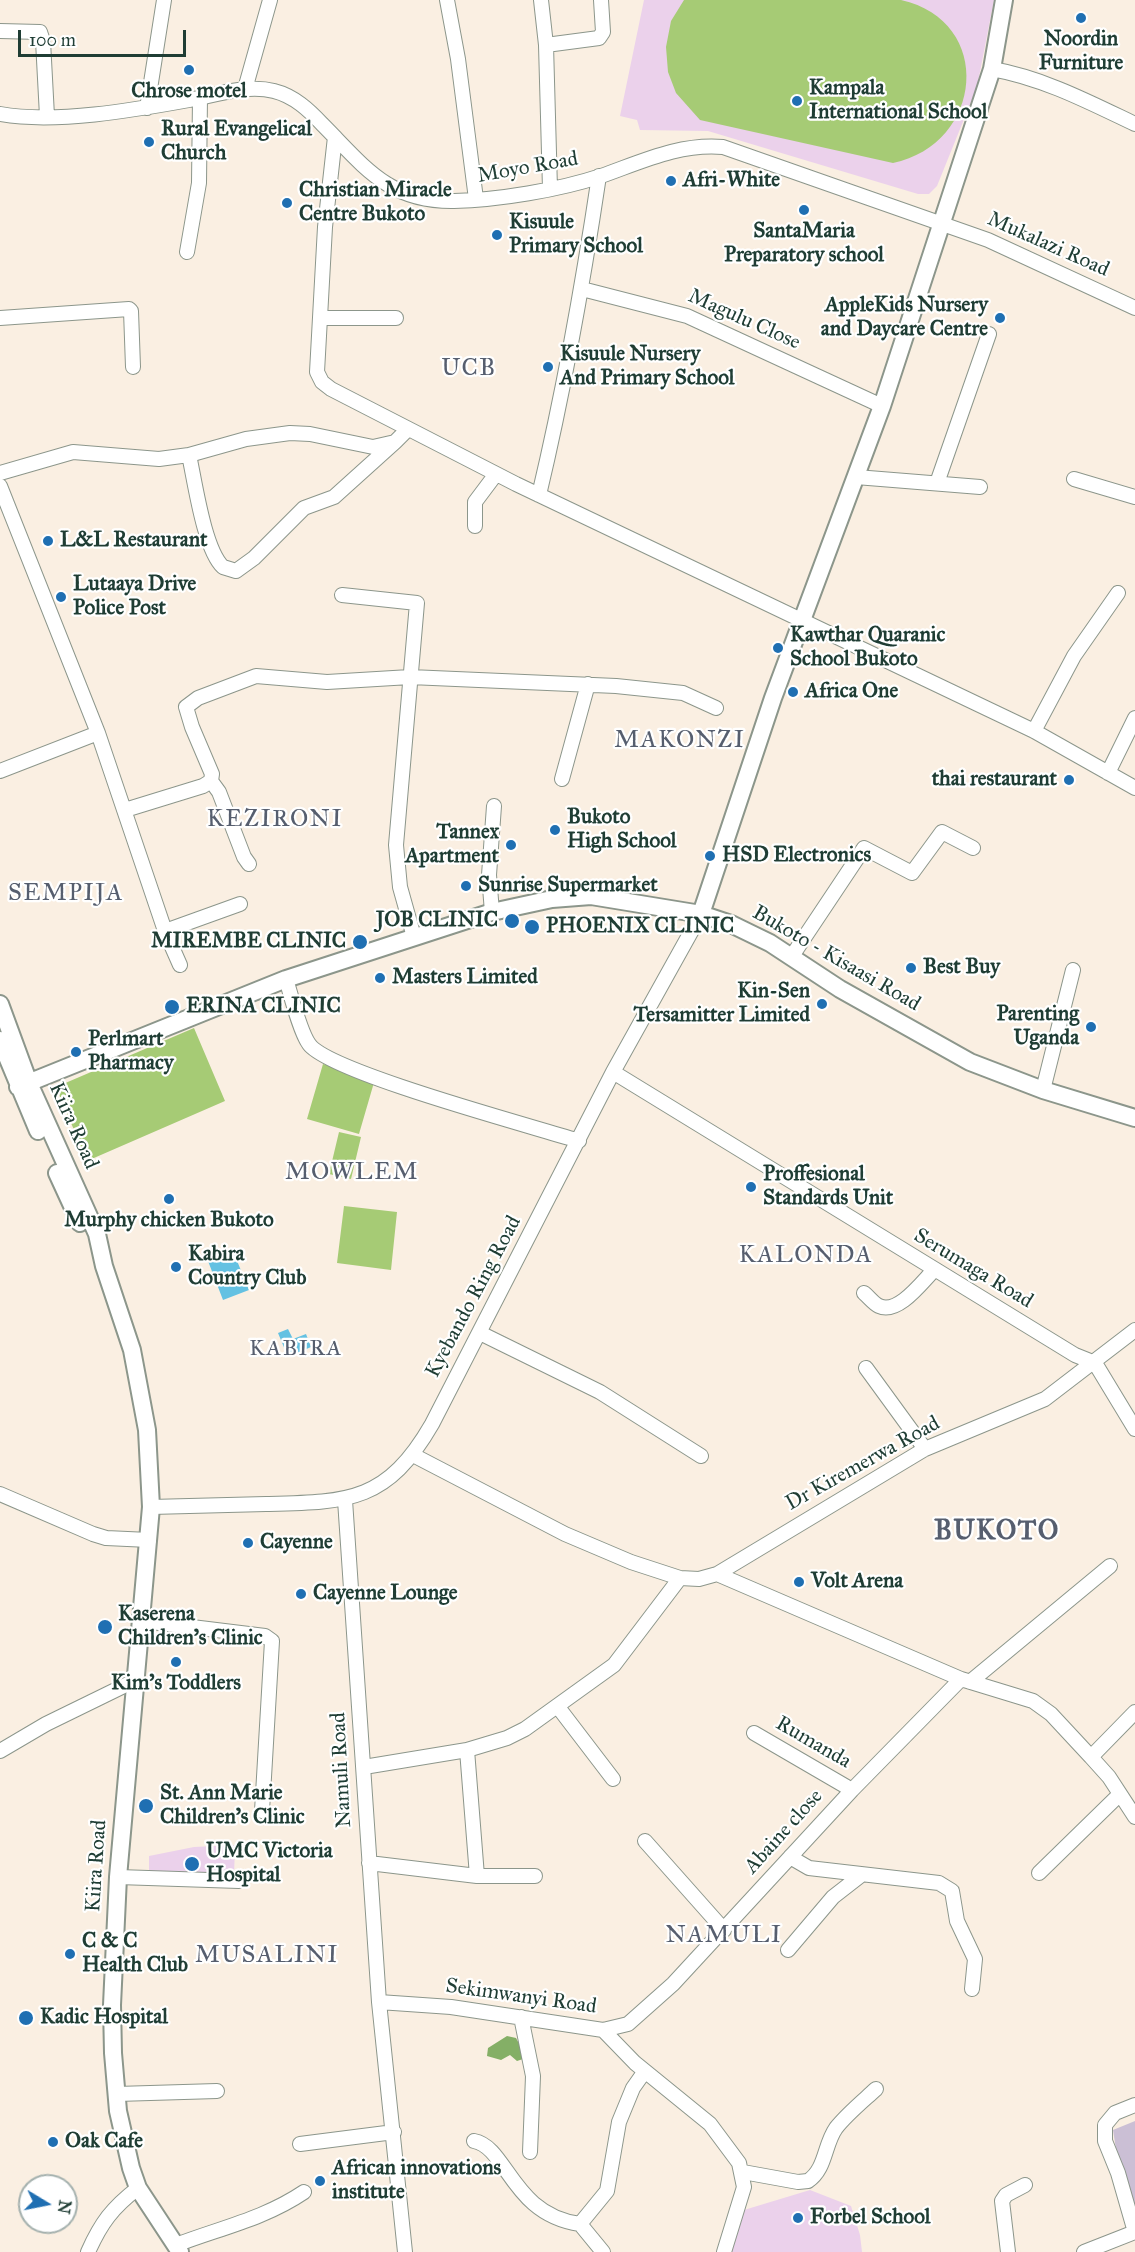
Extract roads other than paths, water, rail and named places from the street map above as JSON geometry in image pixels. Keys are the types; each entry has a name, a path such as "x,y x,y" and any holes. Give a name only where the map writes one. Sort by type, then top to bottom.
{"main road":[{"path":"701,914 740,792 882,406 992,69 1004,0"},
{"name":"Bukoto - Kisaasi Road","path":"24,1085 286,979 492,912 552,898 591,896 701,914 741,929 792,956 840,989 970,1062 1043,1090 1135,1118"},
{"name":"Kiira Road","path":"0,1004 24,1085"},
{"name":"Kiira Road","path":"0,1040 97,1234 104,1266 132,1350 140,1385 151,1473 150,1513 143,1616 118,1877 112,2005 117,2094 125,2146 138,2188 178,2249"}],"street":[{"path":"147,108 164,0"},
{"path":"245,89 270,0"},
{"path":"447,0 458,59 476,199"},
{"path":"541,0 546,45 550,189"},
{"path":"546,45 599,38 603,32 601,0"},
{"path":"0,31 40,32 43,41 47,116"},
{"path":"992,69 1022,75 1080,97 1135,124"},
{"name":"Moyo Road","path":"0,114 18,117 47,116 147,108 245,89 272,91 285,95 305,108 375,178 399,191 427,199 476,199 550,189 599,176 656,156 703,145 723,147 942,222"},
{"path":"187,252 199,183 200,98"},
{"path":"335,137 325,228 317,372 322,382 496,474 717,582 803,619 1034,731 1135,788"},
{"path":"539,495 582,289 599,176"},
{"name":"Mukalazi Road","path":"942,222 1026,256 1135,308"},
{"name":"Magulu Close","path":"582,289 687,316 882,406"},
{"path":"0,318 129,309 131,311 133,367"},
{"path":"320,318 396,318"},
{"path":"930,483 989,334"},
{"path":"189,455 204,523 216,556 222,567 236,571 254,558 304,508 334,497 408,429"},
{"path":"0,473 73,452 159,459 189,455 246,439 290,434 310,434 369,446 395,442"},
{"path":"475,526 475,502 496,474"},
{"path":"856,477 980,487"},
{"path":"1074,479 1135,497"},
{"path":"0,486 98,733 165,931 180,966"},
{"path":"1034,731 1074,656 1118,593"},
{"path":"342,595 417,603 396,861 402,899 414,937"},
{"path":"249,864 244,857 219,792 211,781 212,774 186,710 187,705 198,698 251,677 327,682 410,677 663,689 683,693 716,708"},
{"path":"562,779 588,684"},
{"path":"1108,773 1135,718"},
{"path":"0,771 98,733"},
{"path":"125,810 203,786 211,781"},
{"path":"492,912 489,875 494,806"},
{"path":"792,956 864,848 912,873 942,832 973,848"},
{"path":"165,931 240,904"},
{"name":"Kyebando Ring Road","path":"150,1513 345,1500 381,1482 413,1455 480,1333 613,1072 701,914"},
{"path":"1043,1090 1074,970"},
{"path":"286,979 308,1044 322,1056 417,1092 579,1141"},
{"name":"Serumaga Road","path":"613,1072 934,1270 1075,1355 1095,1363"},
{"path":"864,1293 880,1306 891,1307 900,1302 934,1270"},
{"name":"Dr Kiremerwa Road","path":"717,1574 925,1449 1039,1403 1095,1363 1135,1330"},
{"path":"480,1333 600,1392 701,1456"},
{"path":"1095,1363 1135,1429"},
{"path":"866,1368 925,1449"},
{"path":"413,1455 565,1534 631,1562 680,1578 699,1579 717,1574 965,1680 1017,1695 1045,1709 1090,1757 1120,1794 1135,1817"},
{"path":"0,1494 93,1534 106,1538 148,1540"},
{"name":"Namuli Road","path":"345,1500 380,2002 405,2252"},
{"path":"972,1989 975,1959 957,1921 952,1890 939,1883 860,1876 809,1868 790,1857 965,1680 1110,1566"},
{"path":"364,1767 467,1750 515,1734 558,1707 614,1665 680,1578"},
{"path":"143,1616 265,1636 272,1641 261,1810"},
{"path":"0,1751 46,1724 136,1680"},
{"name":"Abaine close","path":"724,1930 852,1790 965,1680"},
{"path":"558,1707 613,1779"},
{"path":"1090,1757 1135,1712"},
{"name":"Rumanda","path":"754,1733 852,1790"},
{"path":"467,1750 477,1876"},
{"path":"1039,1873 1120,1794"},
{"path":"645,1841 724,1930"},
{"path":"369,1863 477,1876 535,1876"},
{"path":"788,1950 833,1897 860,1876"},
{"path":"118,1877 239,1881"},
{"name":"Sekimwanyi Road","path":"380,2002 451,2007 603,2030 625,2026 640,2016 724,1930"},
{"path":"521,2017 532,2066 530,2152"},
{"path":"603,2030 640,2067 710,2124 733,2153 743,2172 744,2193 724,2252"},
{"path":"580,2224 608,2188 619,2122 640,2067"},
{"path":"743,2172 798,2182 808,2181 822,2165 825,2149 837,2127 876,2089"},
{"path":"117,2094 217,2091"},
{"path":"1084,2252 1135,2232 1118,2173 1105,2141 1107,2120 1115,2113 1135,2105"},
{"path":"300,2144 394,2132"},
{"path":"474,2141 486,2145 520,2191 538,2210 557,2220 580,2224 603,2252"},
{"path":"1008,2252 1002,2201 1006,2195 1025,2185"},
{"path":"88,2252 109,2214 138,2188"},
{"path":"178,2249 221,2227 268,2214 304,2192"},
{"path":"1122,2238 1127,2252"}],"water":[{"path":"233,1251 249,1290 223,1300 208,1261"},
{"path":"288,1329 293,1339 306,1334 311,1347 288,1357 278,1333"}],"place":[{"name":"Noordin Furniture","path":"1081,18"},
{"name":"Chrose motel","path":"189,70"},
{"name":"Kampala International School","path":"797,101"},
{"name":"Rural Evangelical Church","path":"149,142"},
{"name":"Afri-White","path":"671,181"},
{"name":"Christian Miracle Centre Bukoto","path":"287,203"},
{"name":"SantaMaria Preparatory school","path":"804,210"},
{"name":"Kisuule Primary School","path":"497,235"},
{"name":"AppleKids Nursery and Daycare Centre","path":"1000,318"},
{"name":"Kisuule Nursery And Primary School","path":"548,367"},
{"name":"L&L Restaurant","path":"48,541"},
{"name":"Lutaaya Drive Police Post","path":"61,597"},
{"name":"Kawthar Quaranic School Bukoto","path":"778,648"},
{"name":"Africa One","path":"793,692"},
{"name":"thai restaurant","path":"1069,780"},
{"name":"Bukoto High School","path":"555,830"},
{"name":"Tannex Apartment","path":"511,845"},
{"name":"HSD Electronics","path":"710,856"},
{"name":"Sunrise Supermarket","path":"466,886"},
{"name":"JOB CLINIC","path":"512,921"},
{"name":"PHOENIX CLINIC","path":"532,927"},
{"name":"MIREMBE CLINIC","path":"360,942"},
{"name":"Best Buy","path":"911,968"},
{"name":"Masters Limited","path":"380,978"},
{"name":"Kin-Sen Tersamitter Limited","path":"822,1004"},
{"name":"ERINA CLINIC","path":"172,1007"},
{"name":"Parenting Uganda","path":"1091,1027"},
{"name":"Perlmart Pharmacy","path":"76,1052"},
{"name":"Proffesional Standards Unit","path":"751,1187"},
{"name":"Murphy chicken Bukoto","path":"169,1199"},
{"name":"Kabira Country Club","path":"176,1267"},
{"name":"Cayenne","path":"248,1543"},
{"name":"Volt Arena","path":"799,1582"},
{"name":"Cayenne Lounge","path":"301,1594"},
{"name":"Kaserena Children's Clinic","path":"105,1627"},
{"name":"Kim's Toddlers","path":"176,1662"},
{"name":"St. Ann Marie Children's Clinic","path":"146,1806"},
{"name":"UMC Victoria Hospital","path":"192,1864"},
{"name":"C & C Health Club","path":"70,1954"},
{"name":"Kadic Hospital","path":"26,2018"},
{"name":"Oak Cafe","path":"53,2142"},
{"name":"African innovations institute","path":"320,2181"},
{"name":"Forbel School","path":"798,2218"}],"district":[{"name":"UCB","path":"469,369"},
{"name":"MAKONZI","path":"680,741"},
{"name":"KEZIRONI","path":"275,820"},
{"name":"SEMPIJA","path":"66,894"},
{"name":"MOWLEM","path":"352,1173"},
{"name":"KALONDA","path":"806,1256"},
{"name":"KABIRA","path":"296,1350"},
{"name":"BUKOTO","path":"997,1532"},
{"name":"NAMULI","path":"724,1936"},
{"name":"MUSALINI","path":"267,1956"}]}
